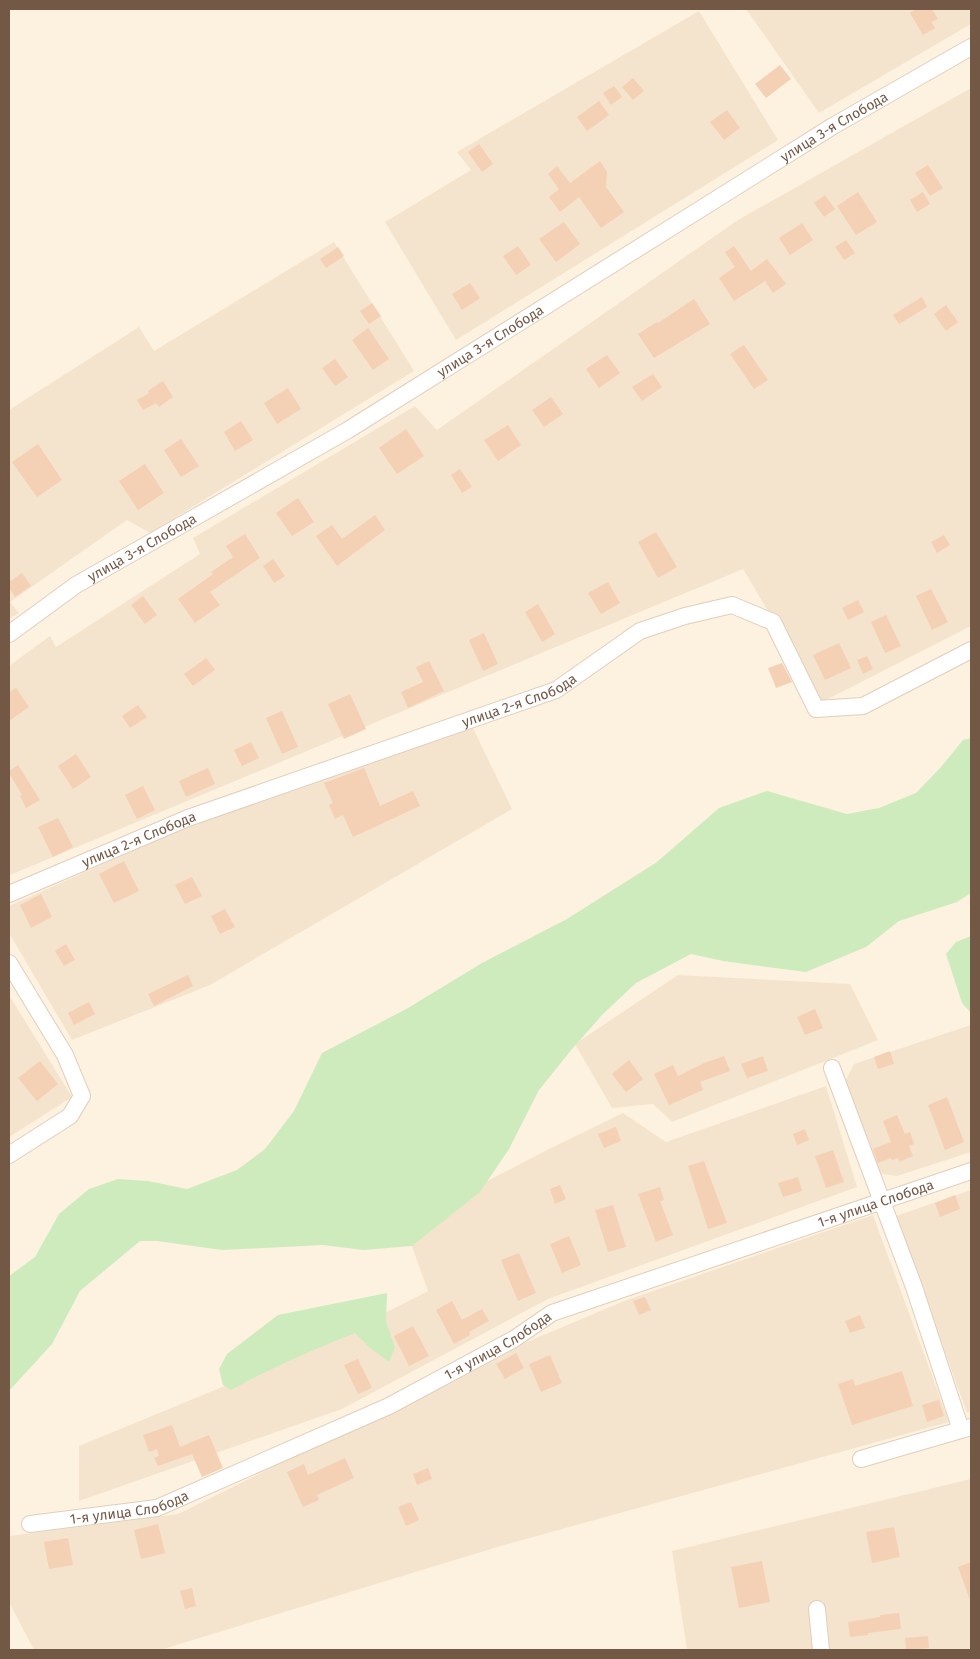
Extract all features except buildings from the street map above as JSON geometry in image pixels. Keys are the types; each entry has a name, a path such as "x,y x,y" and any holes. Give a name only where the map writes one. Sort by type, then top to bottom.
{"street":[{"name":"улица 3-я Слобода","path":"9,634 76,585 348,430 833,126 971,47"},
{"name":"улица 2-я Слобода","path":"9,894 188,818 556,690 640,631 685,616 732,605 773,622 816,710 863,706 971,650"},
{"path":"9,963 65,1055 82,1096 70,1116 9,1155"},
{"path":"832,1068 914,1287 928,1335 966,1429 861,1460"},
{"name":"1-я улица Слобода","path":"30,1524 157,1508 389,1406 514,1339 552,1313 971,1170"},
{"path":"817,1609 820,1650"}],"shaded area":[{"path":"746,9 971,9 971,24 819,113"},
{"path":"699,11 778,140 456,340 385,222 471,170 457,152"},
{"path":"971,88 971,626 822,702 743,569 10,875 9,666 50,636 56,647 200,554 193,538 415,406 437,430 738,220"},
{"path":"334,242 414,371 150,533 127,520 10,602 19,613 9,619 9,410 139,327 154,351"},
{"path":"472,726 512,809 210,985 72,1040 9,933 9,906 191,825"},
{"path":"678,975 850,984 878,1040 672,1122 653,1104 612,1108 575,1044"},
{"path":"9,995 72,1097 9,1137"},
{"path":"971,1025 971,1152 897,1176 877,1173 845,1082 854,1064"},
{"path":"826,1086 857,1187 548,1299 342,1409 79,1501 79,1446 314,1349 428,1291 404,1224 623,1113 666,1142"},
{"path":"971,1190 971,1411 967,1413 896,1216"},
{"path":"873,1215 949,1422 504,1545 160,1650 34,1650 9,1602 9,1536 178,1514 520,1345 624,1301"},
{"path":"971,1479 971,1650 687,1650 672,1551"}],"green space":[{"path":"971,738 971,893 957,902 899,921 866,947 806,972 723,961 691,954 636,983 603,1014 539,1090 509,1149 480,1192 412,1246 363,1250 323,1245 222,1250 157,1241 140,1241 80,1291 52,1344 9,1391 9,1276 35,1257 59,1214 89,1189 118,1179 148,1181 187,1189 237,1170 265,1149 294,1111 322,1053 408,1008 482,963 567,919 657,862 719,808 767,791 847,814 879,808 916,793 963,740"},
{"path":"971,936 971,1013 962,1003 946,954 956,942"},
{"path":"387,1293 386,1322 395,1347 389,1362 370,1348 355,1333 261,1374 231,1390 223,1385 219,1369 227,1354 278,1315"}]}
